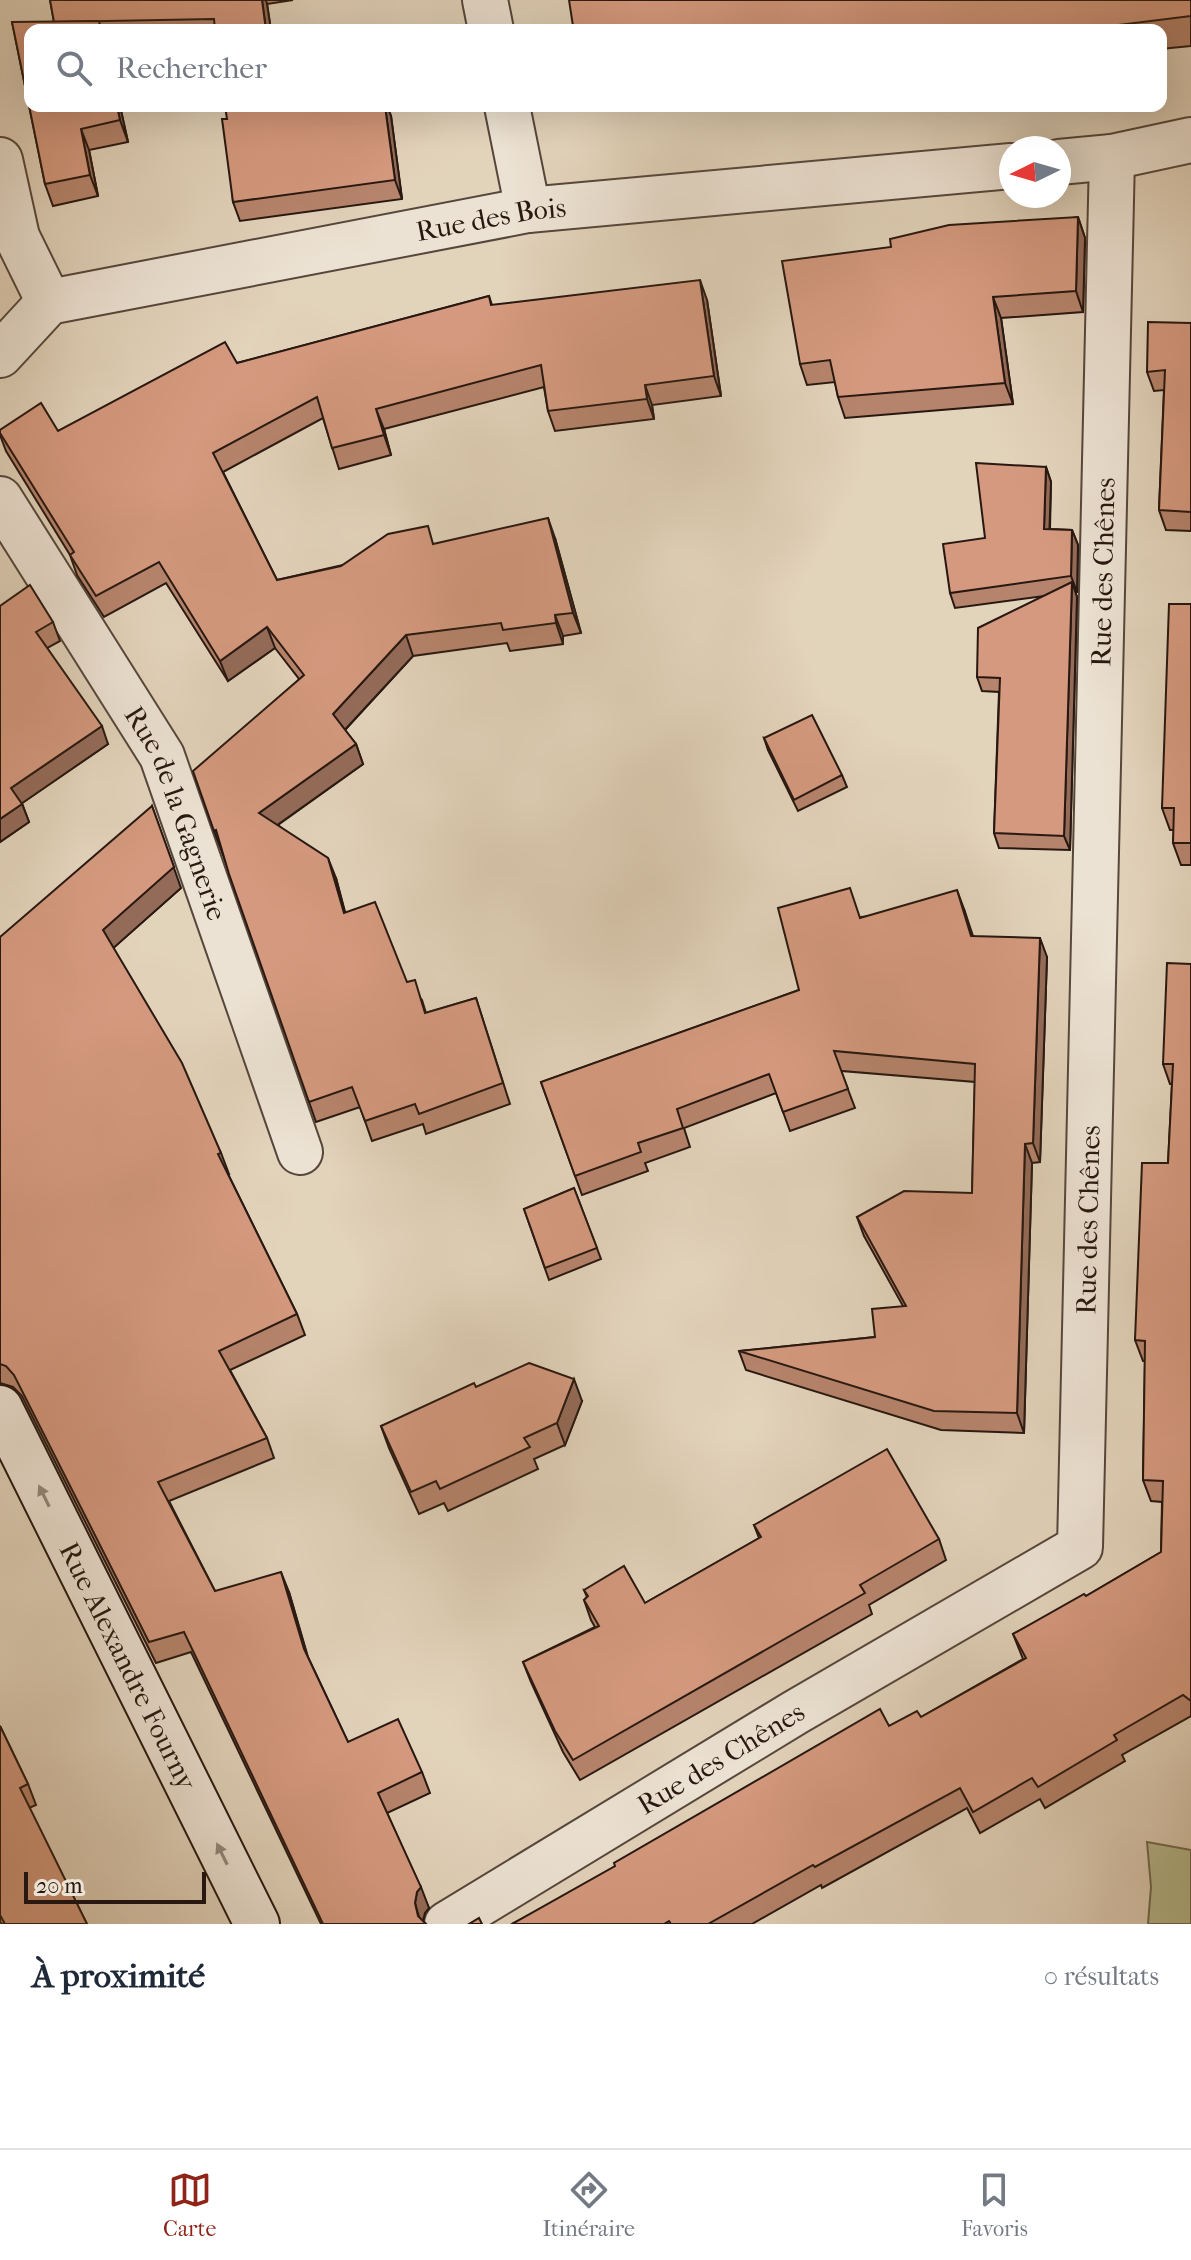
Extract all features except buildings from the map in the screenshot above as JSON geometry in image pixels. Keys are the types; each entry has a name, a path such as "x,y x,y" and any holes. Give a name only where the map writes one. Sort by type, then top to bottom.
{"street":[{"path":"485,0 490,24"},
{"path":"508,112 528,210"},
{"path":"1071,161 1112,157 1191,140"},
{"name":"Rue des Chênes","path":"447,1924 796,1712 1080,1547 1112,157"},
{"path":"0,160 17,237 49,302 0,355"},
{"name":"Rue des Bois","path":"49,302 528,210 999,167"},
{"name":"Rue de la Gagnerie","path":"0,499 162,756 300,1152"},
{"name":"Rue Alexandre Fourny","path":"0,1408 257,1924"}],"green space":[{"path":"1147,1842 1191,1850 1191,1924 1148,1924 1151,1887"}]}
